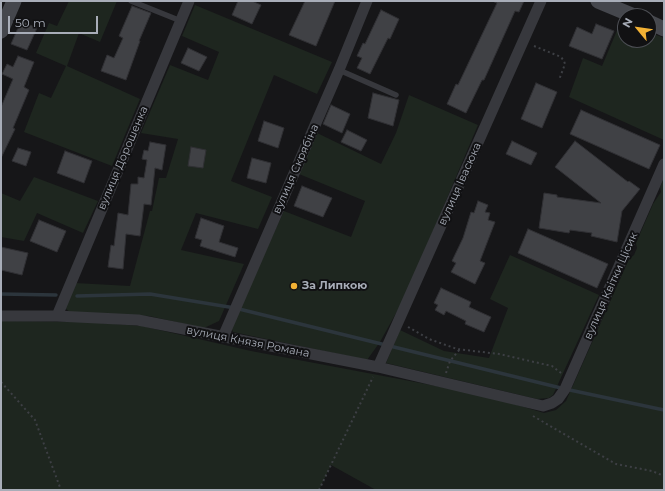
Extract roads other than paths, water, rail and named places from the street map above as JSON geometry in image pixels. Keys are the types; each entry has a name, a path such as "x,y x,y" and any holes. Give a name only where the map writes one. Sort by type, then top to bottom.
{"street":[{"path":"1,31 14,1"},
{"name":"вулиця Дорошенка","path":"57,316 189,1"},
{"name":"вулиця Скрябіна","path":"223,337 339,70 367,1"},
{"name":"вулиця Івасюка","path":"378,367 541,1"},
{"path":"598,1 617,9"},
{"name":"вулиця Квітки Цісик","path":"552,403 558,399 568,380 664,164"},
{"name":"вулиця Князя Романа","path":"1,316 57,316 138,320 378,367 492,392 528,403 543,406 552,403"}],"lane":[{"path":"131,1 181,21"},
{"path":"339,70 396,95"}],"waterway":[{"path":"1,294 56,295"},
{"path":"77,296 150,294 235,308 565,389 664,410"}],"place":[{"name":"За Липкою","path":"294,286"}]}
